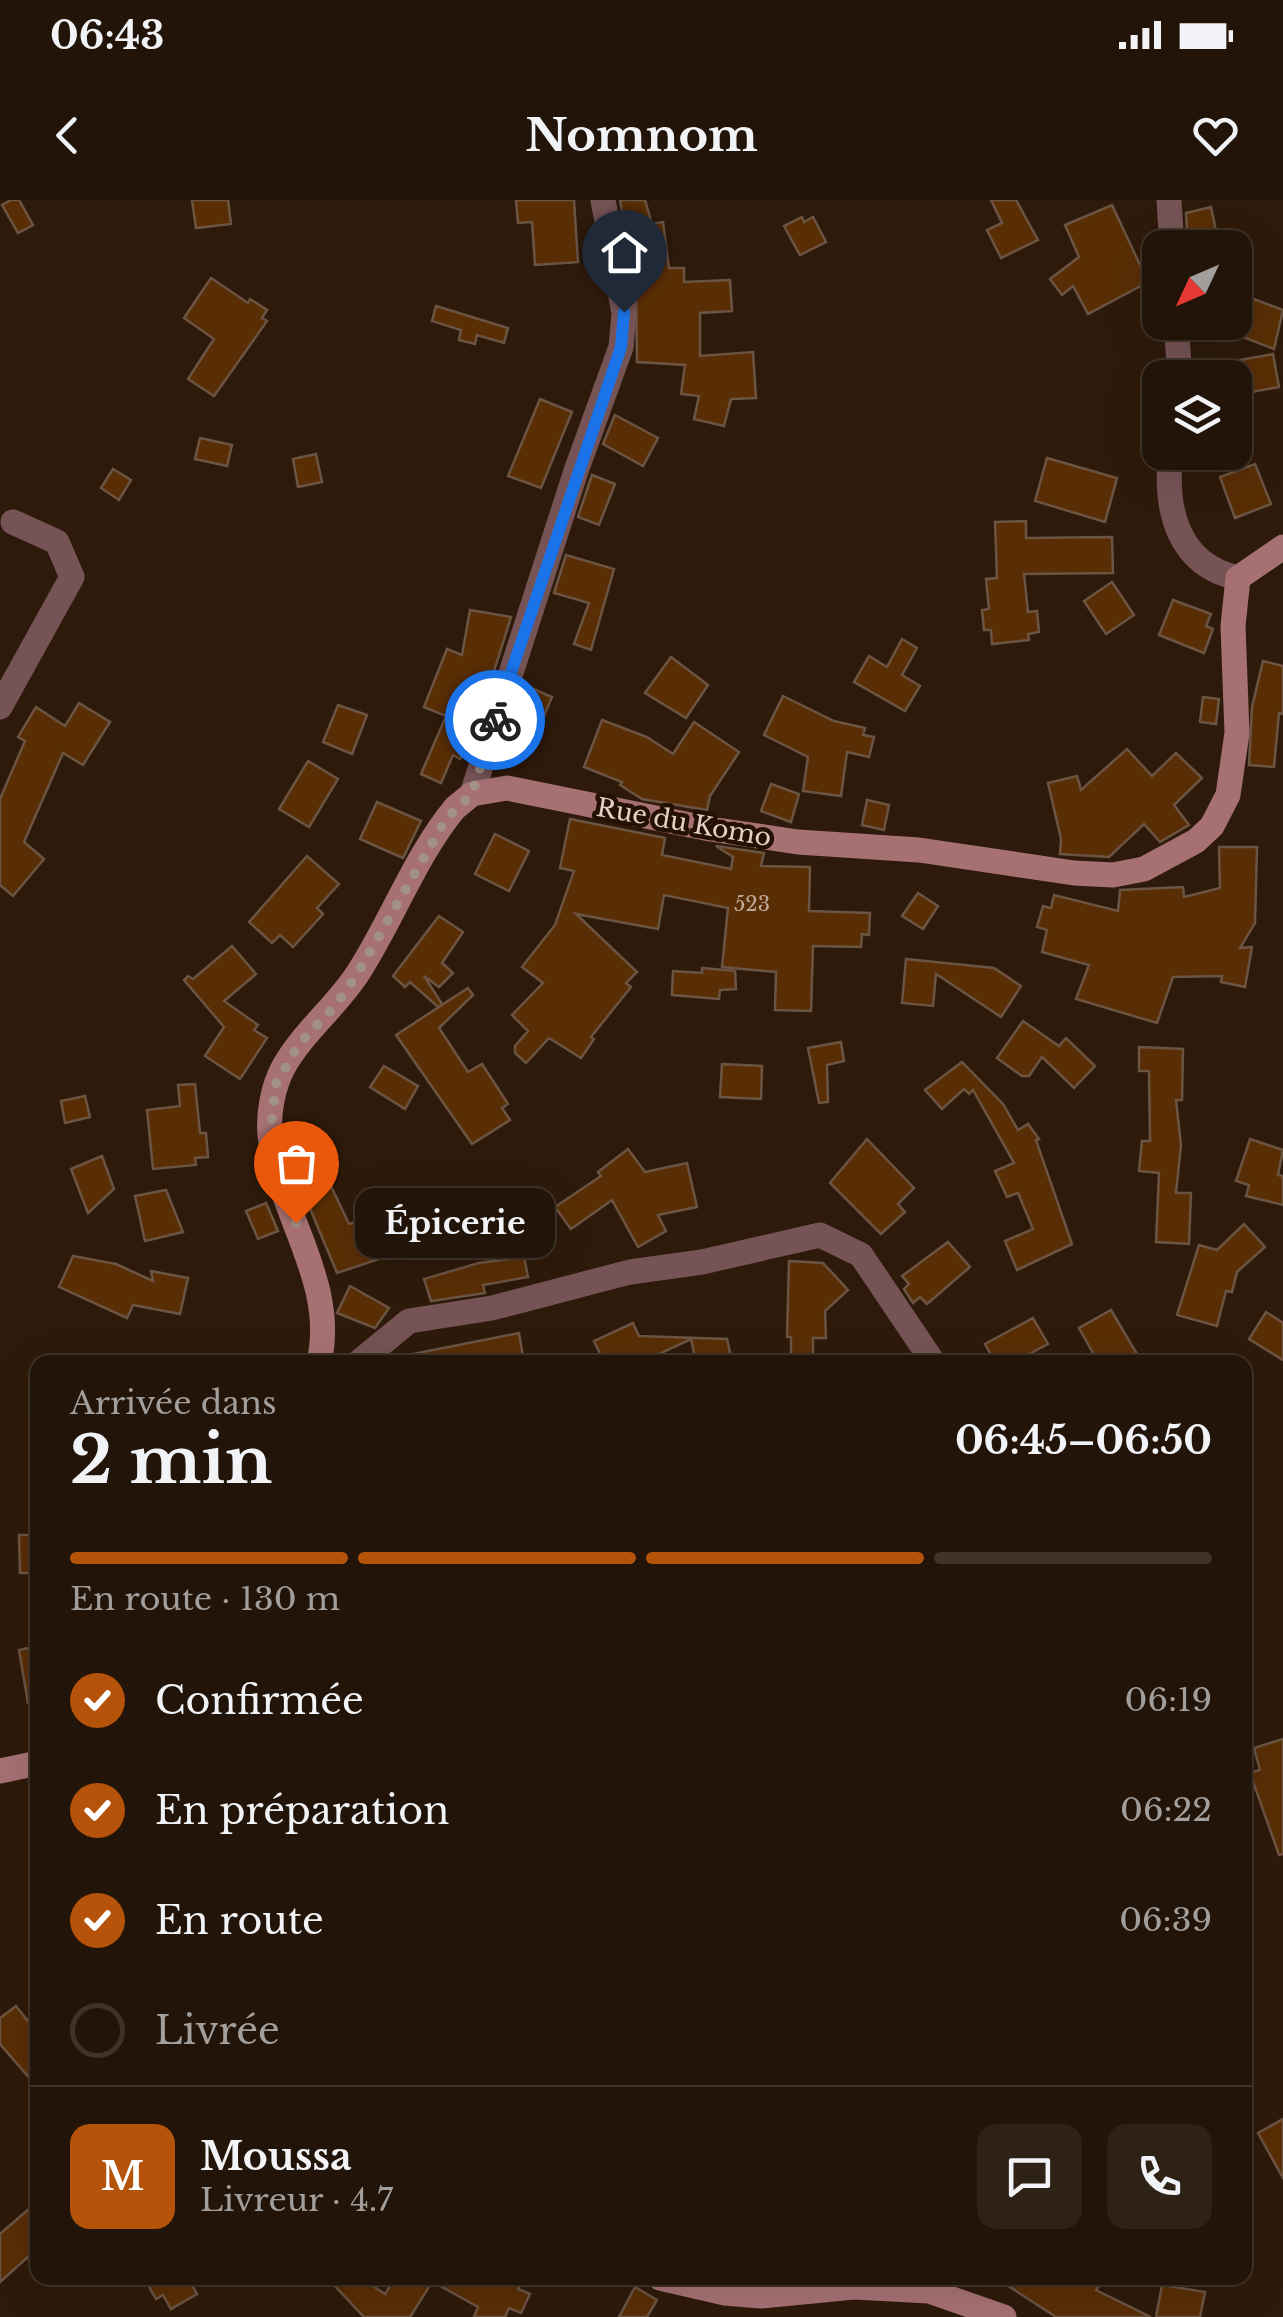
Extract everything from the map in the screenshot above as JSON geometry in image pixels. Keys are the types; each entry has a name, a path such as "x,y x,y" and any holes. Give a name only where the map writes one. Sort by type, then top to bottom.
{"street":[{"path":"321,1355 324,1340 317,1287 270,1136 276,1084 299,1044 336,1005 356,976 446,819 472,794 576,471 621,347 622,296 603,200"},
{"path":"1169,200 1171,230"},
{"path":"1171,470 1170,495 1180,538 1189,553 1210,568 1238,578 1283,547"},
{"path":"0,707 72,577 56,542 13,522"},
{"name":"Rue du Komo","path":"472,794 507,788 710,830 798,842 918,850 1074,873 1112,875 1144,870 1196,841 1212,826 1228,795 1237,733 1233,626 1238,578"},
{"path":"368,1355 409,1321 492,1308 630,1272 702,1262 820,1235 860,1255 928,1355"},
{"path":"0,1772 30,1765"},
{"path":"690,2285 762,2296 854,2287 930,2291 1004,2317"}],"building":[{"path":"19,200 33,225 18,233 2,205"},
{"path":"192,200 228,200 231,224 196,228"},
{"path":"516,200 574,200 578,262 535,265 532,222 518,223"},
{"path":"620,200 645,200 652,224 663,222 669,268 684,268 684,282 730,280 732,311 700,313 700,356 753,352 756,398 731,399 724,426 694,419 699,396 681,394 685,365 637,362 636,286 646,286 646,243 628,246"},
{"path":"991,200 1016,200 1038,240 1001,258 987,230 1002,223"},
{"path":"1112,205 1142,269 1142,285 1088,314 1073,286 1062,295 1050,279 1079,257 1065,225"},
{"path":"1211,207 1216,230 1187,230 1186,213"},
{"path":"802,217 804,222 813,217 826,242 800,255 784,226"},
{"path":"211,278 248,303 250,299 267,310 262,318 267,321 214,396 188,379 214,339 184,318"},
{"path":"1252,298 1283,310 1274,349 1251,340"},
{"path":"436,306 508,328 504,343 477,335 475,344 459,340 461,330 432,321"},
{"path":"1273,354 1279,387 1252,392 1252,360 1240,360"},
{"path":"540,399 572,412 541,488 508,476"},
{"path":"615,415 658,438 643,466 603,444"},
{"path":"200,438 232,445 227,466 195,459"},
{"path":"316,454 322,482 298,487 293,459"},
{"path":"1047,458 1117,478 1105,522 1035,501"},
{"path":"1255,464 1271,504 1235,518 1220,477 1252,470"},
{"path":"113,469 131,480 119,500 101,488"},
{"path":"592,475 615,484 599,525 578,517"},
{"path":"1026,521 1026,538 1112,537 1113,573 1024,574 1028,612 1037,611 1039,632 1028,634 1029,640 992,644 991,630 984,630 982,610 989,609 986,579 997,578 995,522"},
{"path":"566,555 614,569 591,650 574,644 589,603 554,593"},
{"path":"1112,582 1134,615 1106,634 1084,601"},
{"path":"1173,600 1211,614 1206,626 1213,629 1204,653 1159,635"},
{"path":"470,610 511,617 473,738 460,759 453,755 441,783 421,774 446,716 424,707 447,649 462,655"},
{"path":"902,639 917,648 902,675 920,686 905,711 854,682 869,656 887,667"},
{"path":"671,657 708,685 686,718 645,693"},
{"path":"1263,661 1283,666 1283,714 1279,713 1274,767 1249,765 1252,707"},
{"path":"524,685 552,697 542,721 536,718 521,756 503,749"},
{"path":"783,696 834,721 865,728 863,735 874,737 869,757 847,752 841,796 803,791 808,757 764,735"},
{"path":"1203,697 1219,699 1216,724 1200,722"},
{"path":"79,703 110,722 83,765 63,753 24,842 44,859 13,896 0,885 0,799 25,741 18,737 36,707 65,726"},
{"path":"338,705 367,715 352,754 323,742"},
{"path":"602,720 647,737 673,754 694,722 739,752 710,796 707,810 642,799 620,785 622,782 584,767"},
{"path":"1127,749 1152,776 1176,753 1202,778 1174,805 1189,825 1160,842 1144,824 1109,857 1060,854 1061,839 1048,783 1077,776 1081,790"},
{"path":"308,761 338,779 309,827 279,809"},
{"path":"771,784 799,794 791,822 761,811"},
{"path":"867,800 889,805 884,830 862,825"},
{"path":"377,802 421,821 403,858 360,839"},
{"path":"570,819 665,838 662,855 731,869 733,857 716,846 764,853 761,866 810,867 809,911 870,913 869,935 862,934 861,947 813,946 811,1011 775,1010 776,972 722,967 728,908 664,895 658,929 576,914 637,972 626,983 631,987 591,1037 594,1039 581,1058 549,1038 526,1063 515,1053 515,1046 528,1031 512,1015 543,983 522,967 555,925 574,871 560,868"},
{"path":"495,834 529,851 509,891 475,874"},
{"path":"1219,847 1257,847 1255,923 1240,948 1252,947 1245,987 1221,982 1222,976 1173,977 1157,1023 1076,999 1089,965 1042,952 1047,930 1037,927 1043,906 1051,908 1054,895 1118,911 1120,890 1183,887 1184,897 1220,888"},
{"path":"307,856 339,884 317,908 323,914 293,947 280,935 272,943 249,922"},
{"path":"918,893 938,906 923,929 902,916"},
{"path":"439,916 463,932 442,963 453,973 439,987 424,976 442,1004 438,1007 410,982 405,987 393,976"},
{"path":"232,946 256,974 224,1001 258,1025 254,1030 267,1038 240,1079 205,1056 224,1027 184,980 188,976 193,979"},
{"path":"906,959 994,968 1021,986 1001,1017 936,974 933,1006 902,1003"},
{"path":"702,968 735,971 736,989 720,990 719,999 672,995 673,971 702,973"},
{"path":"468,988 473,995 439,1028 468,1072 482,1064 508,1104 502,1108 510,1120 472,1144 396,1035"},
{"path":"1023,1021 1059,1046 1066,1038 1095,1066 1074,1088 1042,1057 1029,1076 1022,1076 997,1058"},
{"path":"841,1042 844,1061 827,1065 828,1102 819,1103 808,1048"},
{"path":"1139,1047 1183,1049 1182,1100 1176,1100 1181,1145 1176,1193 1191,1193 1189,1244 1156,1242 1159,1173 1139,1171 1142,1141 1150,1141 1149,1071 1139,1071"},
{"path":"962,1062 1003,1104 1018,1130 1028,1124 1039,1139 1036,1140 1072,1244 1017,1270 1005,1241 1033,1229 1018,1193 1007,1197 995,1171 1014,1163 973,1090 969,1094 964,1089 942,1109 925,1090"},
{"path":"722,1064 762,1066 761,1099 720,1097"},
{"path":"384,1066 418,1086 405,1109 370,1087"},
{"path":"195,1084 200,1133 206,1133 208,1157 195,1158 196,1165 153,1169 147,1110 180,1106 178,1085"},
{"path":"85,1096 90,1117 65,1123 61,1101"},
{"path":"867,1139 914,1188 898,1204 905,1212 881,1234 830,1183"},
{"path":"1250,1139 1283,1150 1278,1175 1283,1176 1283,1205 1246,1196 1249,1185 1236,1181"},
{"path":"628,1149 645,1172 687,1163 697,1207 658,1215 666,1231 638,1247 612,1200 571,1229 555,1207 601,1176 598,1172"},
{"path":"102,1156 114,1189 88,1213 71,1169"},
{"path":"329,1182 349,1224 368,1217 382,1258 337,1273 304,1194"},
{"path":"166,1190 183,1232 145,1241 135,1196"},
{"path":"266,1203 278,1231 258,1239 246,1211"},
{"path":"1244,1224 1265,1247 1237,1272 1232,1292 1226,1291 1217,1326 1177,1315 1199,1245 1217,1250"},
{"path":"948,1242 970,1267 927,1304 920,1297 913,1303 904,1289 909,1284 902,1276"},
{"path":"73,1256 116,1264 153,1281 151,1271 188,1278 180,1314 133,1305 127,1318 59,1287"},
{"path":"524,1257 528,1277 483,1285 485,1293 431,1301 424,1279 479,1263"},
{"path":"789,1261 823,1263 848,1290 825,1311 826,1338 813,1338 813,1355 791,1355 791,1337 787,1337"},
{"path":"350,1286 389,1308 375,1328 337,1313"},
{"path":"1111,1310 1138,1355 1094,1355 1079,1328"},
{"path":"1266,1312 1283,1323 1283,1360 1249,1339"},
{"path":"1033,1318 1048,1344 1027,1355 991,1355 985,1344"},
{"path":"633,1323 639,1336 727,1339 730,1355 694,1355 691,1339 657,1355 601,1355 594,1341"},
{"path":"519,1333 523,1355 413,1355"},
{"path":"19,1535 30,1535 30,1573 20,1573"},
{"path":"30,1648 30,1703 28,1703 19,1650"},
{"path":"1283,1739 1283,1854 1279,1855 1252,1779 1252,1772 1260,1770 1254,1748"},
{"path":"16,2006 30,2024 30,2079 0,2044 0,2018"},
{"path":"1283,2119 1283,2178 1258,2133"},
{"path":"30,2208 30,2255 0,2282 0,2234"},
{"path":"148,2285 192,2285 197,2294 171,2309 163,2295 156,2299"},
{"path":"334,2285 372,2285 385,2294 391,2285 429,2287 410,2317 364,2317"},
{"path":"439,2285 521,2285 518,2289 530,2294 521,2313 509,2308 505,2317 474,2317 478,2307"},
{"path":"1007,2285 1100,2285 1096,2290 1151,2317 1056,2317"},
{"path":"1162,2285 1205,2292 1200,2317 1156,2317"},
{"path":"635,2287 657,2300 647,2317 619,2317"}],"way so far":[{"path":"296,1223 270,1136 276,1084 299,1044 336,1005 356,976 446,819 472,794 495,720"}],"place":[{"name":"Épicerie","path":"296,1223"}],"route":[{"path":"495,720 621,347 624,312"}]}
